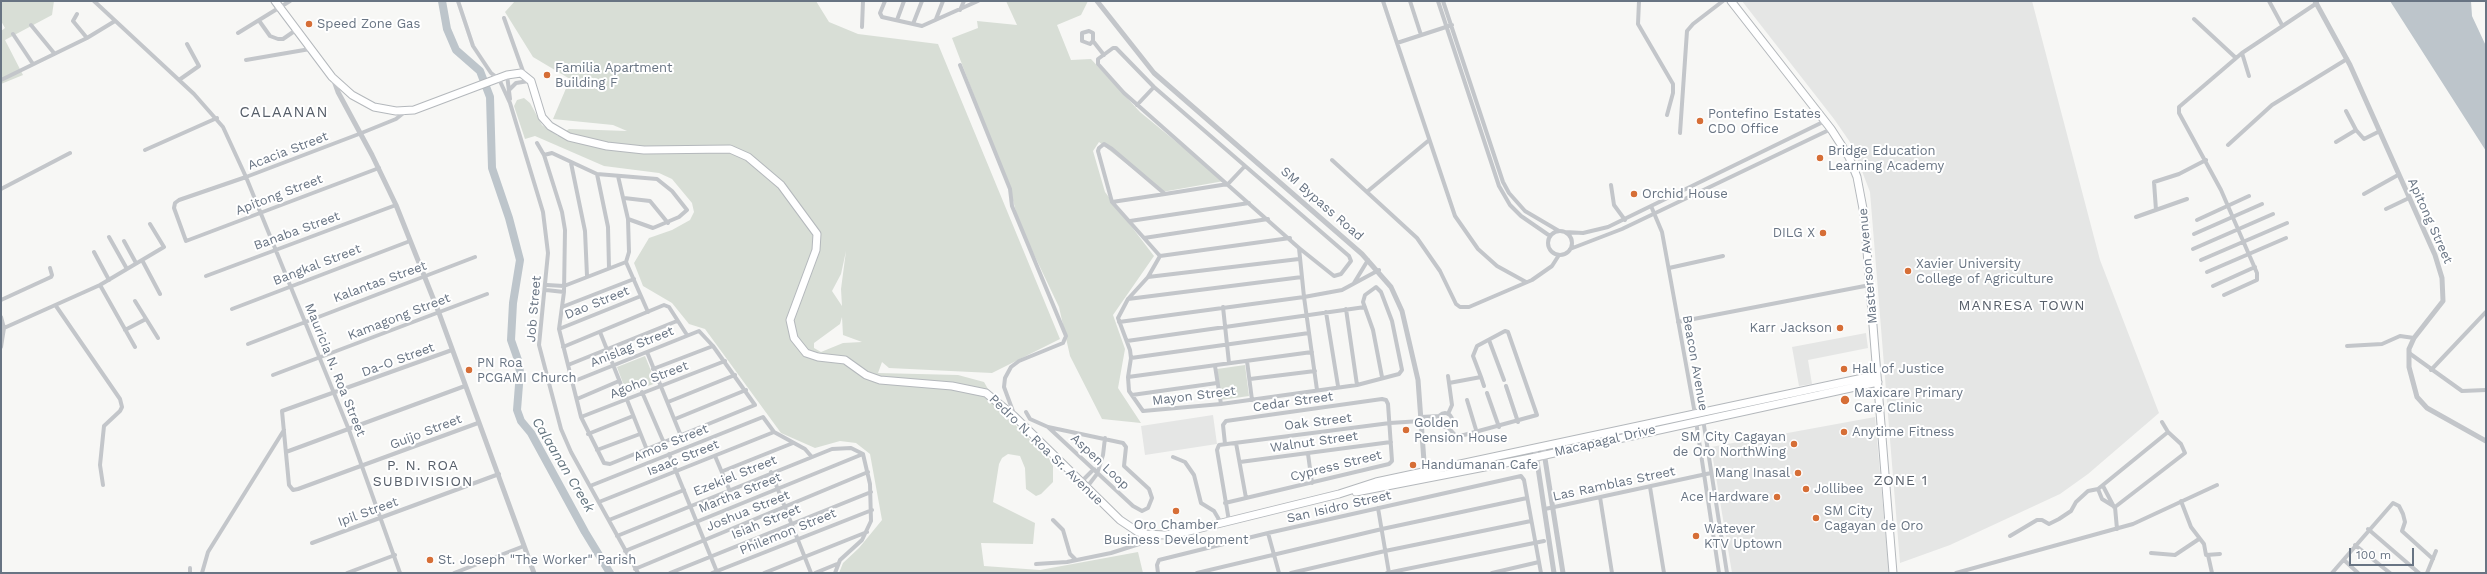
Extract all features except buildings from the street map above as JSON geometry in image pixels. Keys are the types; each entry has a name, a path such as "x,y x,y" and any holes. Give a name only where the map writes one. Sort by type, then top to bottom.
{"main road":[{"path":"275,1 332,77 352,95 366,104 388,110 406,111 430,105 507,75 524,74"},
{"name":"Masterson Avenue","path":"1731,1 1831,129 1849,157 1863,203 1895,572"},
{"name":"Pedro N. Roa Sr. Avenue","path":"524,74 531,81 542,117 550,126 569,137 607,146 644,150 730,150 748,157 772,175 794,200 818,239 816,250 797,297 790,320 794,338 806,353 818,358 844,360 866,375 880,380 976,390 990,395 1014,416 1129,527 1146,534 1165,535 1339,494 1376,482 1425,472"},
{"name":"Macapagal Drive","path":"1426,480 1536,457 1699,417 1878,378"},
{"name":"Macapagal Drive","path":"1425,472 1543,446 1699,417"},
{"name":"Pedro N. Roa Sr. Avenue","path":"1339,494 1377,490 1426,480"}],"street":[{"name":"Mauricia N. Roa Street","path":"94,1 179,80 217,118 246,178 320,357 349,430 395,555 400,573"},
{"path":"238,33 260,22 290,1"},
{"path":"458,1 473,46 496,80"},
{"path":"862,27 863,1"},
{"path":"885,1 880,16 922,26 978,1"},
{"path":"897,20 904,1"},
{"path":"913,24 922,1"},
{"path":"936,19 943,1"},
{"path":"960,10 964,1"},
{"name":"SM Bypass Road","path":"1097,1 1154,73 1379,270 1398,299 1404,318 1418,380 1426,480"},
{"path":"1383,1 1428,141 1455,216 1468,238 1498,266 1526,282"},
{"path":"1410,1 1421,35"},
{"path":"1438,1 1499,186 1510,205 1521,216 1550,236"},
{"path":"1444,1 1503,182 1512,198 1525,211 1559,231 1577,234 1591,232 1625,220 1825,121"},
{"path":"1640,1 1638,24 1673,84 1673,93 1667,115"},
{"path":"1680,133 1687,31 1693,24 1723,1"},
{"path":"2269,1 2282,25"},
{"path":"2224,295 2257,280 2258,278 2255,266 2228,205 2206,160 2179,113 2179,107 2236,58 2316,2"},
{"name":"Apitong Street","path":"2316,2 2347,59 2380,131 2398,175 2435,255 2444,287 2443,301 2414,338 2408,353"},
{"path":"77,14 73,21 87,38"},
{"path":"504,18 524,74"},
{"path":"2194,19 2236,58"},
{"path":"1,80 87,38 115,21"},
{"path":"260,22 270,36 278,39 283,39 296,30"},
{"path":"31,25 54,53"},
{"path":"1397,43 1452,25"},
{"path":"13,34 33,64"},
{"path":"1093,41 1104,55"},
{"path":"179,80 199,66 188,44"},
{"path":"1114,48 1154,87 1349,256 1351,261 1341,274 1334,276 1299,248 1290,238 1138,105 1098,64 1098,59 1104,55 1114,48"},
{"path":"246,60 310,49"},
{"path":"2242,54 2248,76"},
{"path":"2228,145 2277,102 2347,59"},
{"path":"960,65 1010,188 1012,206 1066,336 1062,343 1019,361 1011,367 1005,378 1004,387 1014,416"},
{"name":"Job Street","path":"507,75 510,103 544,212 548,241 547,285 540,353 564,437 638,573"},
{"path":"332,77 338,92 379,168 396,205 439,312 478,423 499,474 534,573"},
{"name":"Job Street","path":"496,80 510,103"},
{"path":"509,90 516,84 531,81"},
{"path":"1138,105 1154,87"},
{"name":"Acacia Street","path":"186,241 174,208 175,203 246,178 360,134 396,119 406,111"},
{"path":"2346,111 2356,130 2364,139 2380,131"},
{"path":"145,150 217,118"},
{"path":"1559,231 1550,236 1548,244 1550,249 1559,255 1654,213 1788,148 1831,129"},
{"path":"2336,142 2356,130"},
{"path":"1368,191 1428,141"},
{"path":"1785,141 1788,148"},
{"path":"537,143 544,155 562,212 565,230 564,292 559,329 581,417 588,434 606,465 682,436 755,405 746,390 713,346 653,369"},
{"path":"1160,256 1112,202 1098,151 1104,144 1125,158 1165,194"},
{"path":"1,189 70,153"},
{"path":"544,155 552,153 571,164 597,174 657,179 672,191 687,210 683,215 668,223 648,228 637,221 628,219"},
{"path":"1332,160 1368,191 1417,238 1436,266 1456,304 1460,307 1469,307 1526,282 1547,270 1556,262 1559,255"},
{"path":"2156,210 2154,182 2179,174 2206,160"},
{"path":"571,164 585,231 588,276"},
{"path":"1112,202 1228,184 1245,166"},
{"name":"Apitong Street","path":"186,241 261,214 379,168"},
{"path":"597,174 608,227 609,268"},
{"path":"2364,194 2398,175"},
{"path":"618,176 628,219 629,252 626,262 648,312"},
{"path":"1611,185 1614,205 1625,220"},
{"path":"2197,220 2249,196"},
{"path":"624,198 650,201 668,223"},
{"path":"2386,209 2409,198"},
{"path":"2136,217 2187,199"},
{"path":"1130,221 1249,203"},
{"path":"2194,234 2262,204"},
{"name":"Banaba Street","path":"206,276 396,205"},
{"name":"Beacon Avenue","path":"1651,206 1662,232 1678,322 1711,473 1727,573"},
{"path":"2193,249 2273,214"},
{"path":"1144,238 1268,219"},
{"path":"2200,260 2287,223"},
{"path":"4,328 100,285 164,247 150,224"},
{"path":"1564,232 1571,241 1570,249"},
{"path":"109,237 127,269"},
{"path":"1160,256 1290,238"},
{"path":"2207,272 2286,238"},
{"path":"124,241 136,263"},
{"name":"Bangkal Street","path":"232,309 410,241"},
{"path":"1299,248 1306,315 1317,390"},
{"path":"94,252 109,280"},
{"path":"1160,256 1148,277 1128,299 1120,312 1119,322 1304,297 1342,290 1379,270"},
{"path":"1669,268 1723,256"},
{"name":"Kalantas Street","path":"248,344 304,321 476,257"},
{"path":"1148,277 1299,259"},
{"path":"142,260 160,294"},
{"path":"1354,284 1369,260"},
{"path":"547,285 564,286 626,262"},
{"path":"2213,286 2255,266"},
{"path":"1,300 51,277 52,275 50,268"},
{"path":"1128,299 1302,277"},
{"path":"562,307 634,279"},
{"path":"1678,322 1870,284"},
{"path":"100,285 135,347"},
{"name":"Mayon Street","path":"1119,322 1127,341 1131,358 1128,377 1129,391 1145,412 1221,404 1338,386 1357,385 1382,377 1398,374 1402,370 1392,321 1381,292 1376,288 1363,299 1365,307"},
{"path":"546,290 564,292"},
{"name":"Kamagong Street","path":"274,375 487,294"},
{"name":"Dao Street","path":"559,329 641,296"},
{"path":"135,301 158,338"},
{"path":"563,347 666,305 687,335"},
{"path":"56,306 120,399 122,407 120,411 104,426 100,465 103,485"},
{"path":"1223,307 1229,363"},
{"path":"1127,341 1365,307 1373,330 1382,377"},
{"path":"1346,309 1357,385"},
{"path":"1326,312 1338,386"},
{"path":"2431,370 2486,312"},
{"path":"1,317 4,328 1,347"},
{"path":"125,330 146,319"},
{"path":"568,365 677,321"},
{"path":"1421,421 1448,426 1455,435 1499,427 1537,415 1508,332 1504,331 1477,346 1474,352 1484,386"},
{"path":"600,332 647,450"},
{"name":"Anislag Street","path":"572,382 687,335 700,332 713,346"},
{"path":"1131,358 1309,333"},
{"path":"2347,346 2382,344 2400,336 2414,338"},
{"path":"1489,340 1504,380"},
{"name":"Da-O Street","path":"284,430 282,411 334,394 452,350"},
{"path":"647,352 682,436"},
{"path":"1128,377 1312,352"},
{"path":"2408,353 2462,391 2486,390"},
{"path":"2408,353 2414,390 2422,404 2486,441"},
{"name":"Agoho Street","path":"581,417 725,361"},
{"path":"1247,361 1252,400"},
{"path":"1215,366 1221,404"},
{"path":"1250,379 1315,371"},
{"path":"668,402 735,375"},
{"path":"1448,376 1452,405 1448,414"},
{"path":"1449,383 1481,377"},
{"path":"577,399 619,381"},
{"path":"1132,395 1217,383"},
{"path":"284,430 286,452 465,386"},
{"path":"1506,386 1518,422"},
{"path":"675,419 746,390"},
{"path":"642,392 664,442"},
{"path":"1487,393 1499,427"},
{"name":"Cedar Street","path":"1225,444 1223,425 1226,422 1382,399 1386,400"},
{"name":"Cypress Street","path":"1225,503 1386,465 1392,461 1390,423 1386,400"},
{"path":"1467,400 1477,432"},
{"path":"1026,412 1030,419 1048,427 1105,438 1097,474 1087,487"},
{"path":"1421,421 1448,414"},
{"path":"1448,414 1452,420 1448,426"},
{"path":"588,434 633,416"},
{"path":"1440,416 1438,420 1440,425"},
{"name":"Beacon Avenue","path":"1699,417 1704,474 1719,573"},
{"name":"Amos Street","path":"590,486 760,418 765,419 774,432"},
{"name":"Oak Street","path":"1225,503 1217,447 1225,444 1390,423 1421,421"},
{"path":"2115,507 2184,454 2181,444 2168,432 2162,422"},
{"name":"Guijo Street","path":"286,452 291,488 298,490 478,423"},
{"name":"Aspen Loop","path":"1048,427 1092,470 1139,510 1146,510 1150,504 1149,489 1124,466 1125,445 1105,438"},
{"path":"202,573 208,552 284,430"},
{"path":"774,432 808,451 811,456"},
{"name":"Isaac Street","path":"599,502 774,432"},
{"path":"2010,536 2036,520 2042,520 2049,524 2059,519 2071,511 2076,502 2088,491 2098,489 2103,486 2168,432"},
{"path":"597,450 640,434"},
{"name":"Walnut Street","path":"1240,462 1391,442"},
{"path":"722,471 793,443"},
{"path":"1236,443 1246,498"},
{"path":"1543,446 1563,573"},
{"name":"Ezekiel Street","path":"617,536 811,456 844,447 863,454"},
{"path":"1535,448 1554,573"},
{"path":"670,454 716,572"},
{"path":"815,573 837,564 867,532 872,510 868,472 863,454"},
{"name":"Martha Street","path":"625,550 863,454"},
{"path":"1308,454 1312,483"},
{"path":"715,456 729,489"},
{"path":"1173,457 1185,462 1194,475 1201,503 1214,511 1221,523"},
{"path":"1081,482 1092,470 1099,468"},
{"path":"771,472 796,539 805,556 811,573"},
{"name":"Joshua Street","path":"635,569 868,472"},
{"name":"Las Ramblas Street","path":"1545,509 1711,473"},
{"name":"Ipil Street","path":"312,543 499,474"},
{"name":"San Isidro Street","path":"1158,573 1157,562 1164,558 1518,476 1524,478 1528,498"},
{"path":"1956,573 2133,524 2217,485"},
{"path":"2103,486 2115,507 2117,529"},
{"path":"1650,487 1664,573"},
{"path":"2098,489 2102,500 2115,507"},
{"path":"609,520 684,490"},
{"name":"Isiah Street","path":"670,573 790,523 871,492"},
{"path":"1600,497 1612,573"},
{"path":"1197,573 1382,529 1528,498 1541,573"},
{"path":"2181,502 2191,527 2208,555 2212,573"},
{"path":"1225,503 1229,521"},
{"path":"2332,573 2344,560 2355,544 2393,503 2399,506 2403,514 2405,522 2402,531 2432,559"},
{"path":"1378,508 1386,551 1388,573 1544,541"},
{"name":"Philemon Street","path":"716,572 872,510"},
{"path":"1053,520 1063,530 1070,554 1076,560"},
{"path":"1291,573 1386,551 1531,521"},
{"path":"2368,530 2419,573"},
{"path":"764,573 867,532"},
{"path":"1268,533 1279,573"},
{"path":"1036,564 1076,560 1111,553 1165,535"},
{"path":"2151,553 2175,555 2199,539"},
{"path":"2355,544 2390,573"},
{"path":"454,573 524,546"},
{"path":"2427,573 2436,551"},
{"path":"2208,555 2220,554"},
{"path":"348,573 395,555"},
{"path":"2344,560 2358,573"},
{"path":"1492,573 1539,562"},
{"path":"835,573 837,564"}],"shaded area":[{"path":"1,1 54,1 52,15 5,40 23,75 1,84 1,31 5,28 1,21"},
{"path":"515,1 816,1 829,22 858,34 938,44 1060,339 992,373 889,368 882,362 878,373 958,375 984,382 1000,410 1048,457 1053,466 1053,482 1041,494 1036,496 1026,489 1025,468 1020,456 1008,454 1002,458 999,464 993,502 1035,523 1033,544 981,543 984,566 1040,570 1138,552 1143,573 839,573 843,563 859,548 882,520 870,454 856,443 840,441 815,448 781,433 705,329 689,324 672,303 643,286 634,263 649,238 672,230 690,220 694,212 692,203 672,179 659,173 604,166 535,136 525,139 514,106 517,100 524,98 530,103 542,125 558,136 569,129 627,131 613,125 553,119 570,79 533,57 505,12","holes":["846,251 841,289 842,306 832,291 841,274","842,317 843,335 862,342 843,343 821,352 814,348 814,343 840,324"]},
{"path":"1006,1 1088,1 1081,15 1057,25 1071,60 1091,59 1140,112 1224,181 1162,192 1099,142 1093,151 1105,192 1154,256 1113,315 1125,349 1118,388 1141,423 1102,419 1070,356 1059,307 1019,223 1011,193 952,38 978,28 977,21 1017,25"},
{"path":"1742,1 2032,1 2100,260 2159,413 2088,474 2060,494 1950,545 1900,563 1870,192 1852,145 1834,119"},
{"path":"2390,1 2471,1 2472,16 2486,46 2486,151"},
{"path":"1866,333 1868,348 1808,360 1812,384 1799,386 1792,347"},
{"path":"645,356 656,383 627,394 617,367"},
{"path":"1245,365 1249,396 1221,400 1217,369"},
{"path":"1213,415 1217,444 1145,455 1141,426"},
{"path":"1875,417 1889,573 1732,573 1711,447"}],"waterway":[{"name":"Calaanan Creek","path":"442,1 447,29 456,50 480,71 490,97 492,168 509,218 520,260 513,303 511,340 518,360 520,372 517,410 521,421 531,433 585,532 610,573"}],"place":[{"name":"Speed Zone Gas","path":"309,24"},
{"name":"Familia Apartment Building F","path":"547,75"},
{"name":"Pontefino Estates CDO Office","path":"1700,121"},
{"name":"Bridge Education Learning Academy","path":"1820,158"},
{"name":"Orchid House","path":"1634,194"},
{"name":"DILG X","path":"1823,233"},
{"name":"Xavier University College of Agriculture","path":"1908,271"},
{"name":"Karr Jackson","path":"1840,328"},
{"name":"Hall of Justice","path":"1844,369"},
{"name":"PN Roa PCGAMI Church","path":"469,370"},
{"name":"Maxicare Primary Care Clinic","path":"1845,400"},
{"name":"Golden Pension House","path":"1406,430"},
{"name":"Anytime Fitness","path":"1844,432"},
{"name":"SM City Cagayan de Oro NorthWing","path":"1794,444"},
{"name":"Handumanan Cafe","path":"1413,465"},
{"name":"Mang Inasal","path":"1798,473"},
{"name":"Jollibee","path":"1806,489"},
{"name":"Ace Hardware","path":"1777,497"},
{"name":"Oro Chamber Business Development","path":"1176,511"},
{"name":"SM City Cagayan de Oro","path":"1816,518"},
{"name":"Watever KTV Uptown","path":"1696,536"},
{"name":"St. Joseph \"The Worker\" Parish","path":"430,560"}],"district":[{"name":"CALAANAN","path":"284,113"},
{"name":"MANRESA TOWN","path":"2022,306"},
{"name":"P. N. ROA SUBDIVISION","path":"423,474"},
{"name":"ZONE 1","path":"1901,481"}]}
